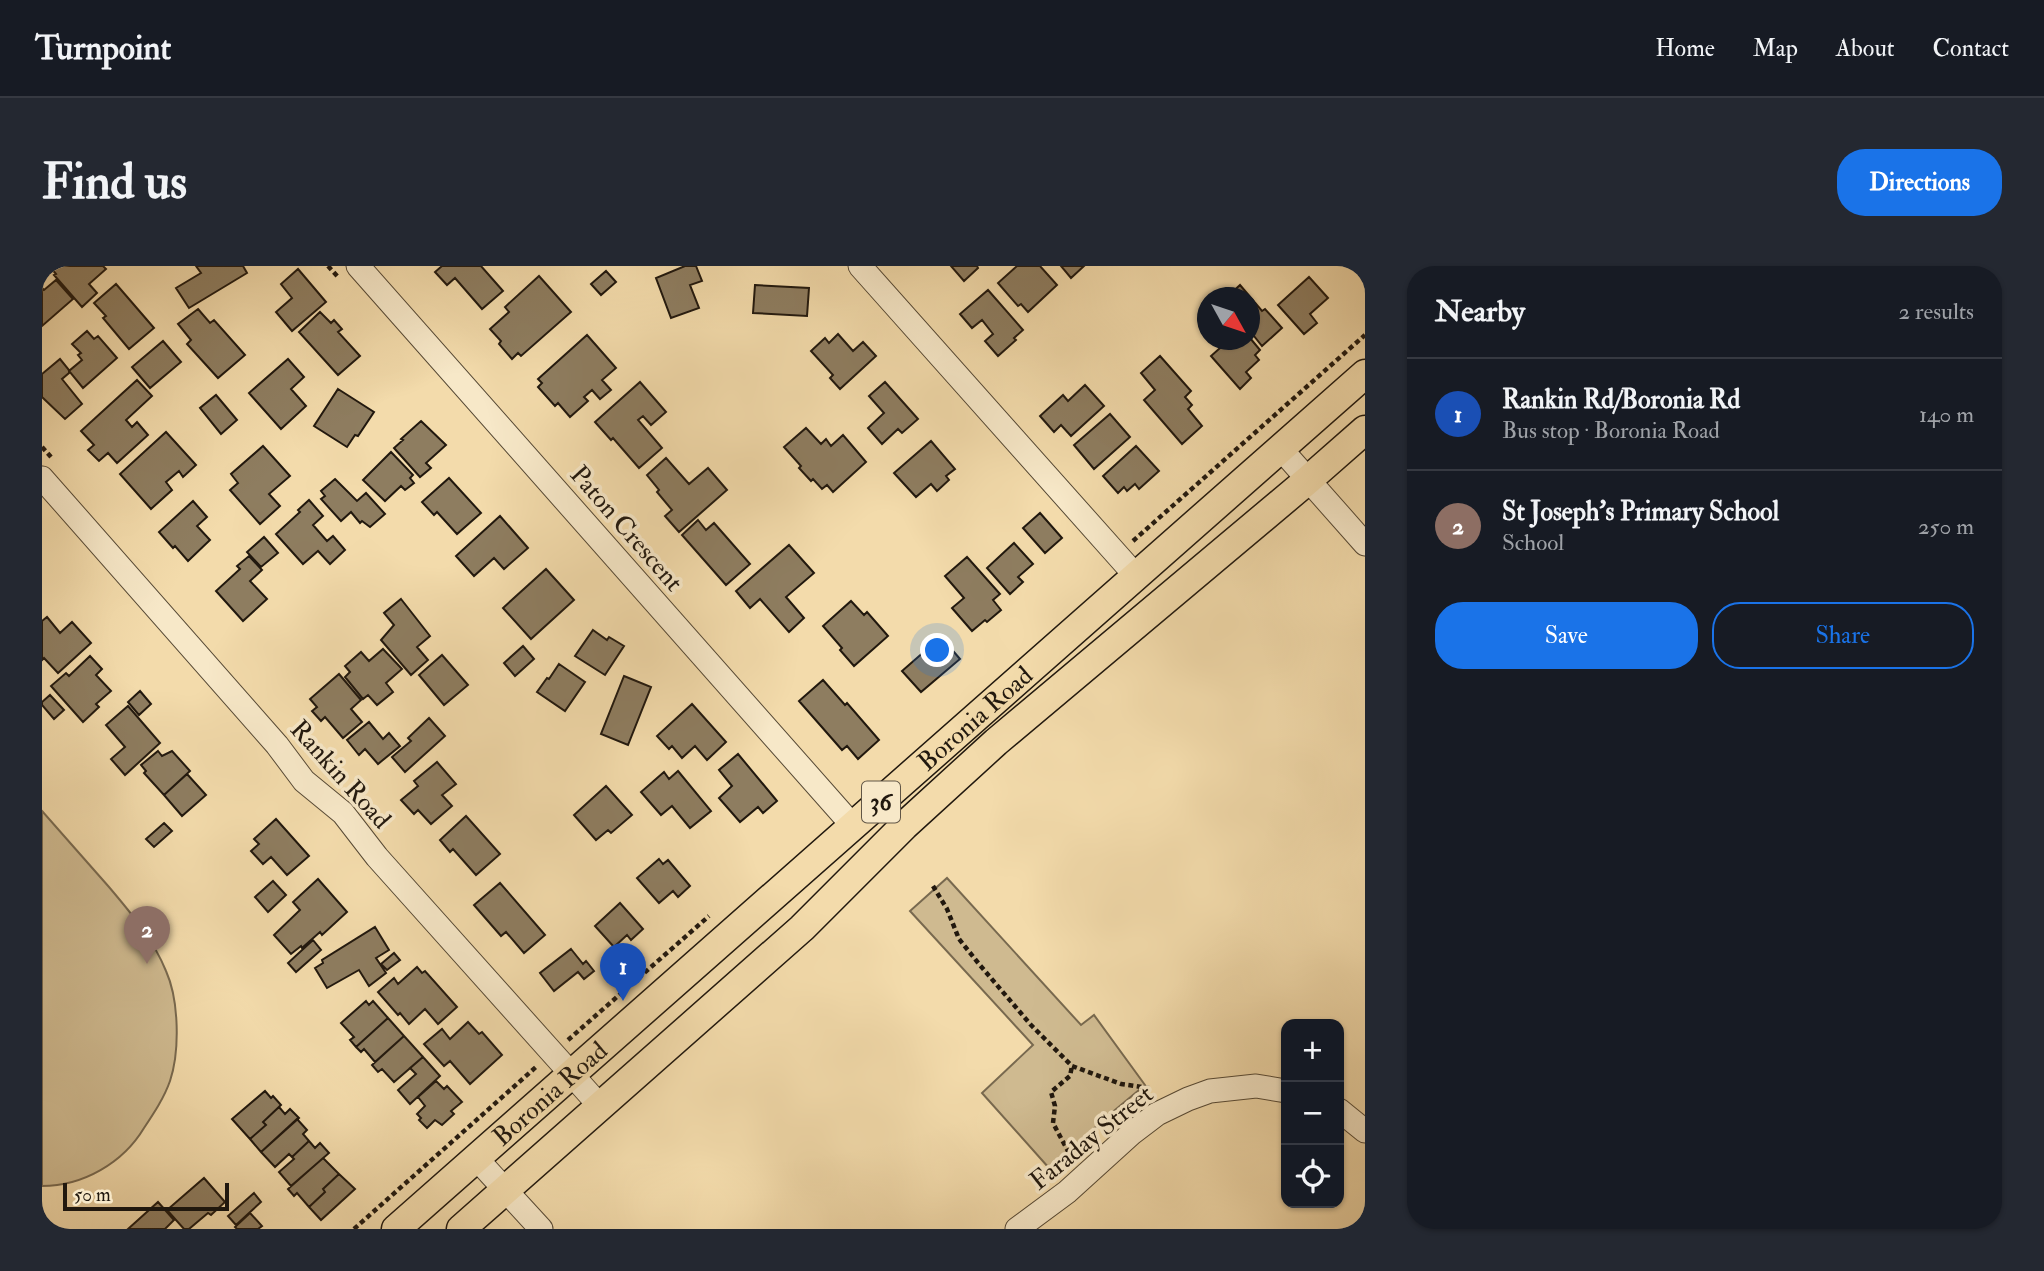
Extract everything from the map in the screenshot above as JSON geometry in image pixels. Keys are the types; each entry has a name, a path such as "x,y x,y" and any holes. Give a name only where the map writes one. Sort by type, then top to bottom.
{"main road":[{"name":"Boronia Road","path":"396,1229 1365,374"},
{"name":"Boronia Road","path":"461,1229 802,928 904,826 1005,734 1365,430"}],"street":[{"name":"Paton Crescent","path":"358,266 853,826"},
{"path":"860,266 1136,576"},
{"path":"1281,449 1365,544"},
{"name":"Rankin Road","path":"42,478 271,738 304,781 343,813 377,857 600,1106"},
{"name":"Faraday Street","path":"1017,1229 1068,1192 1132,1133 1157,1114 1210,1091 1256,1086 1281,1090"},
{"path":"1344,1114 1365,1131"},
{"path":"476,1158 541,1229"}],"path":[{"path":"1353,266 1365,279"},
{"path":"1132,541 1365,335"},
{"path":"933,886 947,909 959,939 978,964 1031,1025 1072,1066 1121,1084 1149,1088"},
{"path":"566,1041 717,909"},
{"path":"1069,1153 1053,1123 1055,1106 1051,1092 1070,1076 1072,1066"},
{"path":"354,1229 535,1068"}],"shaded area":[{"path":"42,811 117,897 148,937 161,959 174,996 177,1041 173,1069 165,1093 135,1141 125,1152 87,1177 42,1186"},
{"path":"947,878 1081,1025 1094,1015 1145,1085 1049,1168 982,1093 1033,1045 910,911"}],"building":[{"path":"103,266 106,269 89,284 97,293 82,307 54,275 56,274 51,268"},
{"path":"196,266 243,266 247,273 189,308 176,288 201,273"},
{"path":"442,266 481,266 503,291 482,309 455,278 447,285 435,272"},
{"path":"685,266 696,266 702,281 690,285 699,308 671,318 656,278"},
{"path":"951,266 977,266 978,268 964,281"},
{"path":"1017,266 1040,266 1057,285 1028,312 1021,304 1018,306 998,283"},
{"path":"1061,266 1084,266 1071,278"},
{"path":"298,269 326,302 292,331 276,312 292,298 281,284"},
{"path":"606,271 616,282 601,295 591,284"},
{"path":"539,276 571,312 521,356 518,353 512,359 490,329 509,312 505,307"},
{"path":"1309,277 1328,298 1310,314 1317,323 1304,334 1278,305"},
{"path":"56,280 73,299 42,326 42,288 44,290"},
{"path":"116,284 154,328 129,349 94,303"},
{"path":"755,285 809,288 807,316 753,313"},
{"path":"988,290 1023,330 998,356 985,341 993,334 982,320 972,328 960,314"},
{"path":"198,309 210,323 214,320 245,355 218,378 187,344 191,340 178,324"},
{"path":"1260,309 1262,311 1265,309 1282,328 1262,346"},
{"path":"320,312 331,323 334,320 342,329 338,332 360,356 338,375 299,332"},
{"path":"87,331 94,339 98,336 117,358 83,388 69,371 82,360 78,355 81,353 72,344"},
{"path":"838,334 853,351 863,342 876,356 840,389 830,378 833,375 811,351 825,338 829,343"},
{"path":"587,335 616,368 602,380 611,390 600,399 592,390 584,397 588,401 570,417 558,403 555,406 538,387 542,383 538,379"},
{"path":"163,341 181,362 150,388 132,367"},
{"path":"1218,350 1260,350 1255,355 1259,360 1246,372 1251,378 1240,389 1211,356"},
{"path":"1160,356 1191,391 1185,397 1192,405 1188,409 1202,426 1182,444 1144,400 1155,390 1141,373"},
{"path":"60,359 69,370 62,379 82,404 65,419 42,397 42,374"},
{"path":"288,359 304,377 291,389 306,406 281,429 249,393"},
{"path":"137,380 152,396 126,420 132,427 137,422 148,435 117,463 108,453 99,461 88,450 94,445 81,431"},
{"path":"640,382 666,412 651,425 643,416 638,420 662,448 639,468 595,422"},
{"path":"885,382 918,419 902,433 898,429 882,444 868,428 884,413 869,396"},
{"path":"1085,385 1104,406 1071,436 1061,425 1054,432 1040,416 1063,395 1068,401"},
{"path":"338,389 374,412 347,447 314,426"},
{"path":"216,395 237,420 221,434 200,408"},
{"path":"1110,414 1130,437 1094,469 1074,445"},
{"path":"421,421 446,445 426,463 431,468 420,477 394,448"},
{"path":"806,428 821,444 826,439 831,446 843,435 866,462 833,492 827,485 822,489 813,479 811,481 784,447"},
{"path":"166,432 196,465 183,477 179,471 166,482 172,490 151,509 120,474"},
{"path":"931,441 955,469 946,476 949,480 937,491 931,484 916,497 894,473"},
{"path":"263,446 290,476 269,494 280,506 260,524 230,490 238,483 231,474"},
{"path":"1136,446 1159,471 1139,489 1135,484 1127,491 1124,487 1118,493 1103,476"},
{"path":"391,452 413,475 410,478 414,483 405,490 401,486 385,501 363,480"},
{"path":"666,458 689,484 708,468 727,490 679,532 665,516 672,510 647,475"},
{"path":"449,478 481,513 457,534 437,512 434,515 422,502"},
{"path":"335,479 357,501 366,493 385,514 370,527 362,521 360,523 351,512 341,521 321,499 325,496 321,491"},
{"path":"309,500 323,516 313,525 327,541 333,536 345,550 330,564 318,551 303,564 276,534"},
{"path":"193,501 207,517 197,526 210,540 188,561 159,532"},
{"path":"1040,513 1062,538 1045,553 1023,528"},
{"path":"500,516 528,548 504,569 494,558 474,576 456,556"},
{"path":"698,520 706,530 714,523 750,564 726,585 682,535"},
{"path":"264,537 278,553 261,567 247,552"},
{"path":"1014,543 1033,564 1018,577 1023,582 1010,594 987,568"},
{"path":"789,545 814,573 786,597 804,618 789,632 760,599 750,608 736,591"},
{"path":"249,556 262,570 250,581 267,599 243,621 216,591 240,569 237,566"},
{"path":"967,557 1000,594 993,600 1001,610 972,631 952,608 964,598 945,576"},
{"path":"546,569 574,600 531,639 503,608"},
{"path":"401,599 430,636 417,647 428,660 411,675 381,640 394,625 384,613"},
{"path":"851,601 864,615 867,612 888,636 854,666 823,626"},
{"path":"47,617 60,633 72,622 91,643 58,673 44,658 42,660 42,621"},
{"path":"593,630 607,640 609,637 624,646 605,675 575,656"},
{"path":"941,637 960,659 921,692 902,671"},
{"path":"523,646 534,659 515,676 504,663"},
{"path":"383,649 402,669 386,683 393,692 377,705 368,695 363,699 345,677 350,672 345,666 361,652 369,661"},
{"path":"442,655 468,685 444,705 419,675"},
{"path":"90,656 102,669 96,675 111,691 96,704 99,707 83,722 51,686 66,673 69,676"},
{"path":"559,664 585,682 565,711 537,692"},
{"path":"339,674 361,700 351,709 362,722 343,738 325,717 321,721 312,711 317,707 310,699"},
{"path":"624,676 651,687 628,745 601,734"},
{"path":"823,680 879,740 858,759 847,746 842,750 799,701"},
{"path":"140,691 151,704 139,715 128,702"},
{"path":"50,695 64,710 54,719 42,705"},
{"path":"692,704 726,742 707,760 695,746 682,758 672,746 669,749 657,736"},
{"path":"128,706 160,743 125,775 111,759 125,747 106,725"},
{"path":"429,718 445,736 405,772 392,757 411,741 408,738"},
{"path":"369,722 383,739 389,733 400,746 378,764 365,749 359,755 347,740"},
{"path":"158,751 162,756 172,751 190,771 164,795 144,773 146,771 141,765"},
{"path":"738,754 777,801 763,813 758,807 740,822 719,798 732,786 719,770"},
{"path":"437,762 456,784 442,795 452,806 431,824 418,810 414,814 401,800 418,786 414,781"},
{"path":"678,771 711,811 690,828 672,806 661,815 641,792 664,772 669,779"},
{"path":"187,774 206,795 182,816 164,795"},
{"path":"606,786 632,815 611,833 608,830 596,840 574,815"},
{"path":"466,816 500,854 476,875 453,849 450,852 440,840"},
{"path":"276,819 309,856 287,875 271,857 263,864 251,851 259,844 254,839"},
{"path":"164,823 172,831 154,847 146,839"},
{"path":"659,859 663,864 668,860 690,886 678,897 673,891 659,903 637,878"},
{"path":"318,879 347,912 322,935 320,932 291,954 274,935 300,910 293,902"},
{"path":"273,881 286,895 268,912 255,897"},
{"path":"500,883 545,935 524,953 506,932 501,936 474,905"},
{"path":"620,903 643,929 631,940 627,935 614,947 595,926"},
{"path":"375,927 389,950 376,958 386,973 369,986 359,970 327,988 315,968 323,963 322,960"},
{"path":"313,940 321,950 296,972 288,963"},
{"path":"571,949 583,964 586,961 594,971 584,979 578,972 554,991 540,973"},
{"path":"394,953 400,960 387,970 381,964"},
{"path":"417,967 422,973 425,971 457,1007 438,1024 425,1009 409,1024 378,992 394,978 398,984"},
{"path":"366,1001 369,1005 373,1001 388,1018 356,1047 350,1040 354,1037 341,1023"},
{"path":"388,1018 404,1036 375,1062 364,1049 361,1052 356,1047"},
{"path":"468,1022 479,1034 482,1032 502,1055 470,1084 450,1061 444,1066 424,1044 442,1029 450,1039"},
{"path":"404,1036 423,1057 394,1082 382,1069 378,1072 372,1065"},
{"path":"423,1057 440,1076 410,1104 398,1090 416,1074 410,1068"},
{"path":"436,1081 444,1089 447,1086 462,1102 451,1111 454,1114 442,1125 435,1120 427,1128 417,1114 425,1106 418,1097"},
{"path":"265,1091 281,1105 263,1122 266,1125 250,1139 232,1119"},
{"path":"279,1107 285,1114 290,1109 299,1118 261,1152 250,1139 266,1125 263,1122"},
{"path":"297,1119 307,1130 303,1134 309,1141 292,1157 289,1154 275,1167 261,1152"},
{"path":"309,1141 315,1148 320,1143 329,1153 291,1186 279,1172"},
{"path":"323,1158 339,1174 309,1207 297,1193 294,1196 288,1189"},
{"path":"339,1174 355,1189 321,1220 309,1207"},
{"path":"204,1178 225,1202 211,1215 208,1213 189,1229 184,1229 167,1210"},
{"path":"254,1193 261,1202 236,1225 228,1216"},
{"path":"158,1202 174,1220 165,1229 128,1229"},
{"path":"250,1213 262,1226 258,1229 237,1229 235,1227"}],"place":[{"name":"St Joseph's Primary School","path":"147,964"},
{"name":"Rankin Rd/Boronia Rd","path":"623,1001"}]}
